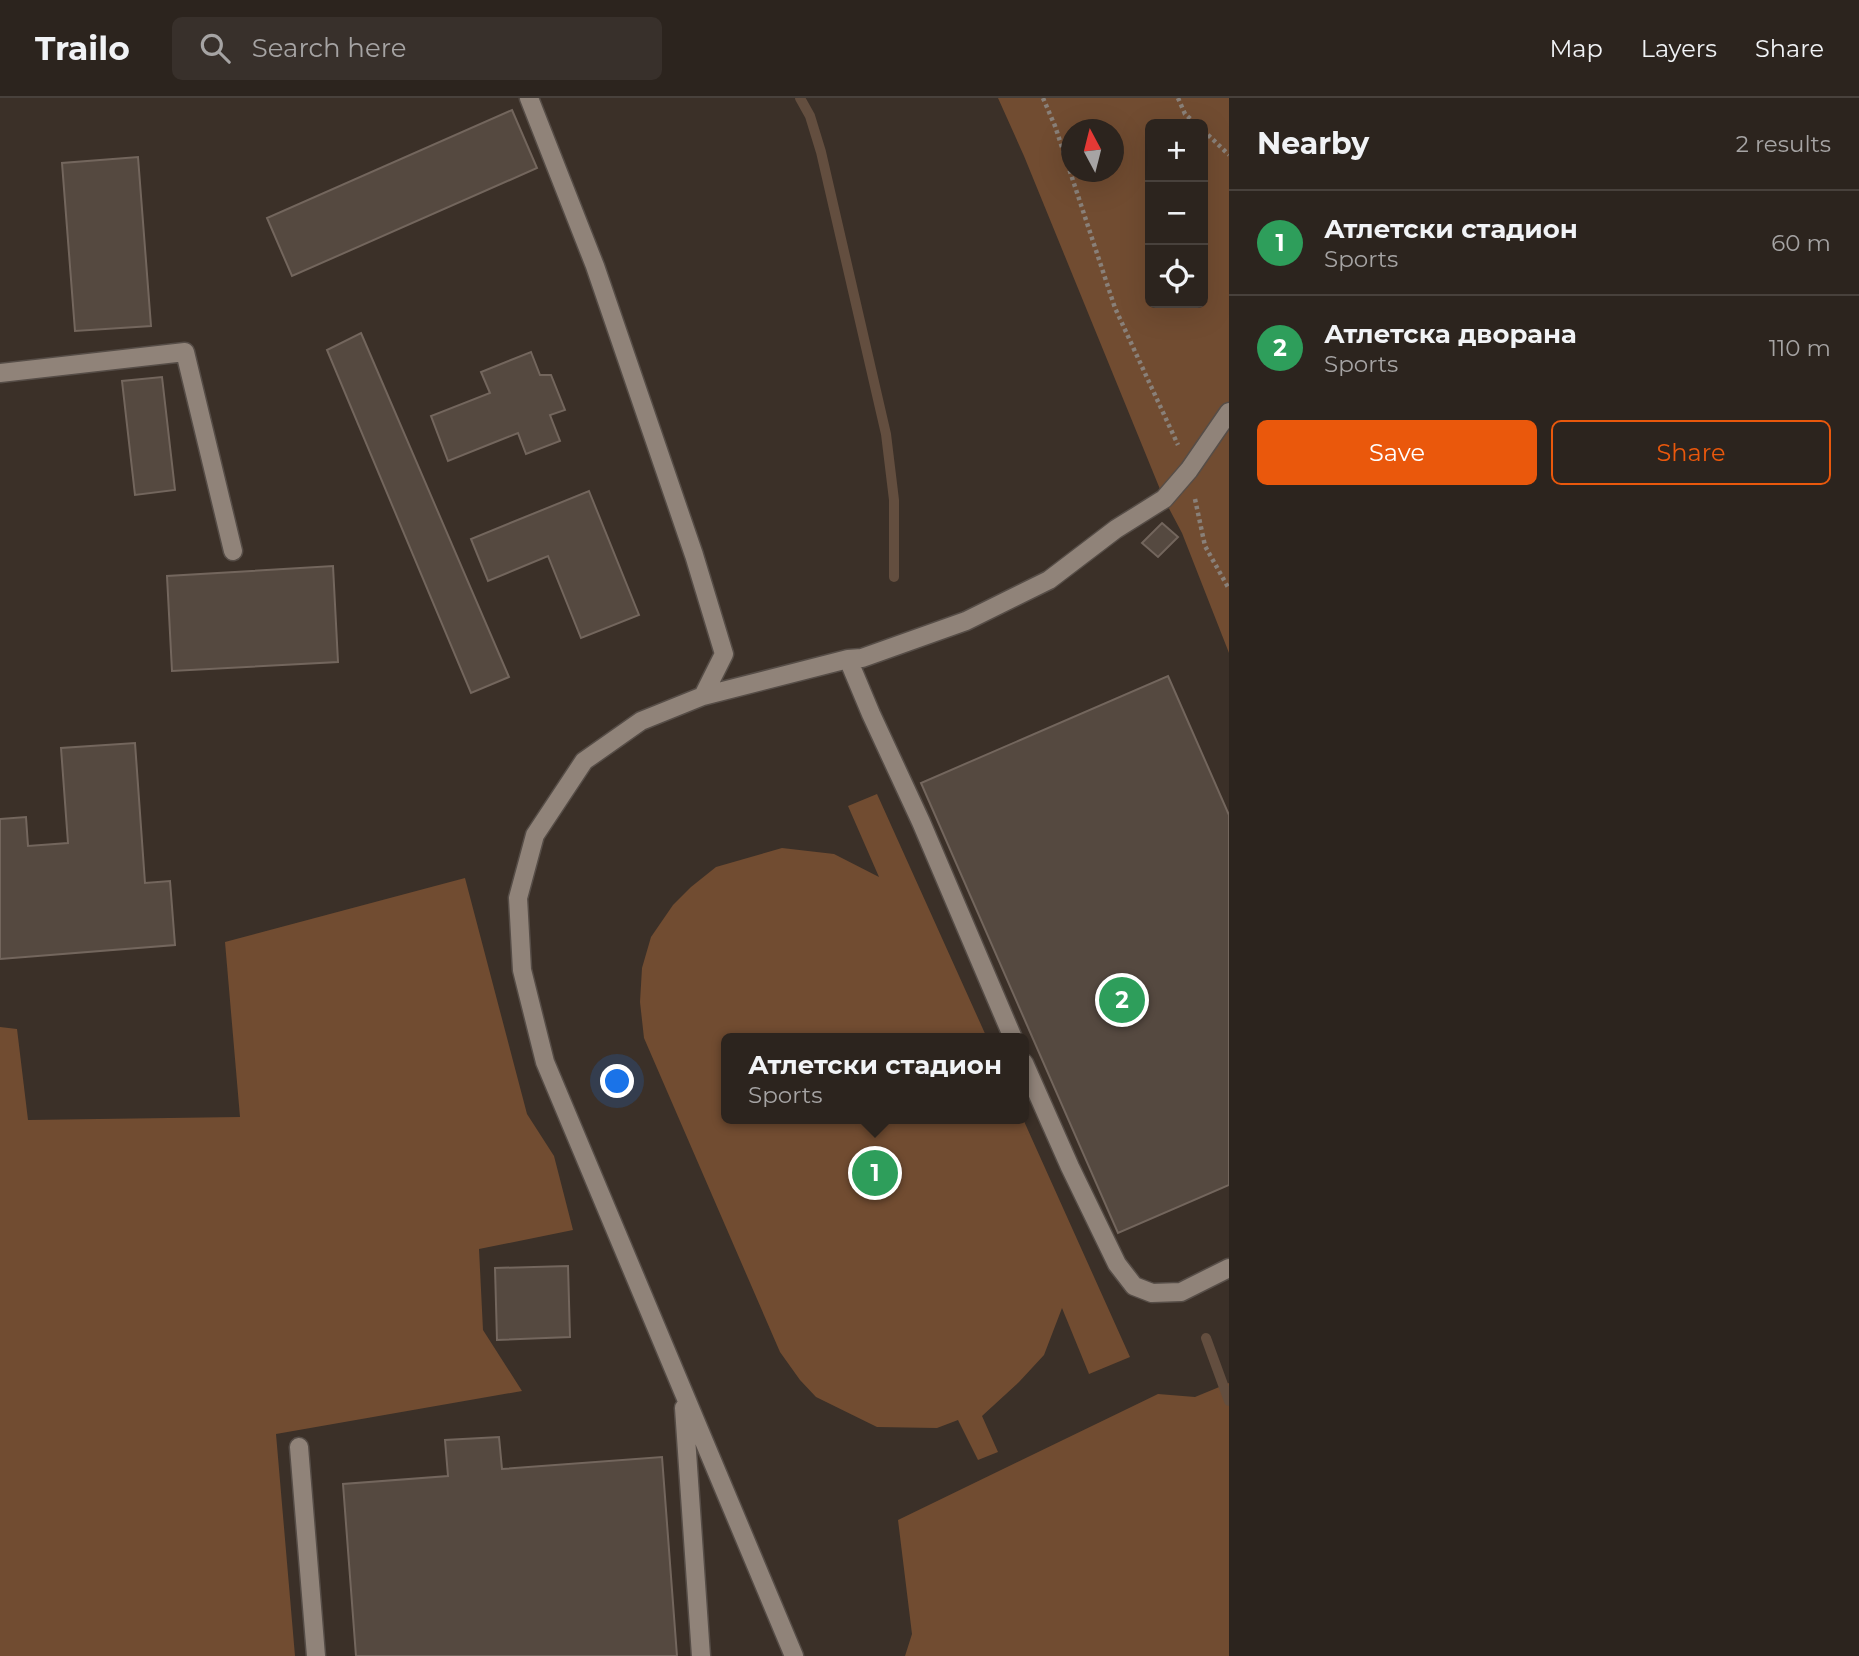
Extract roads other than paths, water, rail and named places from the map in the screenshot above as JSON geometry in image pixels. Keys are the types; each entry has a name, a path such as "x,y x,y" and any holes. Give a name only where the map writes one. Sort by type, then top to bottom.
{"lane":[{"path":"529,98 595,266 694,555 724,654 703,695"},
{"path":"0,373 185,352 233,551"},
{"path":"794,1656 545,1062 522,970 518,898 535,835 584,761 641,720 703,695 848,659 862,658 966,621 1049,580 1116,529 1164,499 1189,470 1229,412"},
{"path":"848,659 1011,1033"},
{"path":"1029,1074 1117,1264 1134,1286 1152,1293 1181,1292 1229,1268"},
{"path":"683,1392 701,1656"},
{"path":"299,1447 316,1656"}],"waterway":[{"path":"800,98 810,116 821,152 886,434 894,500 894,577"},
{"path":"1206,1338 1229,1401"}],"place":[{"name":"Атлетска дворана","path":"1122,1000"},
{"name":"Атлетски стадион","path":"875,1173"}]}
